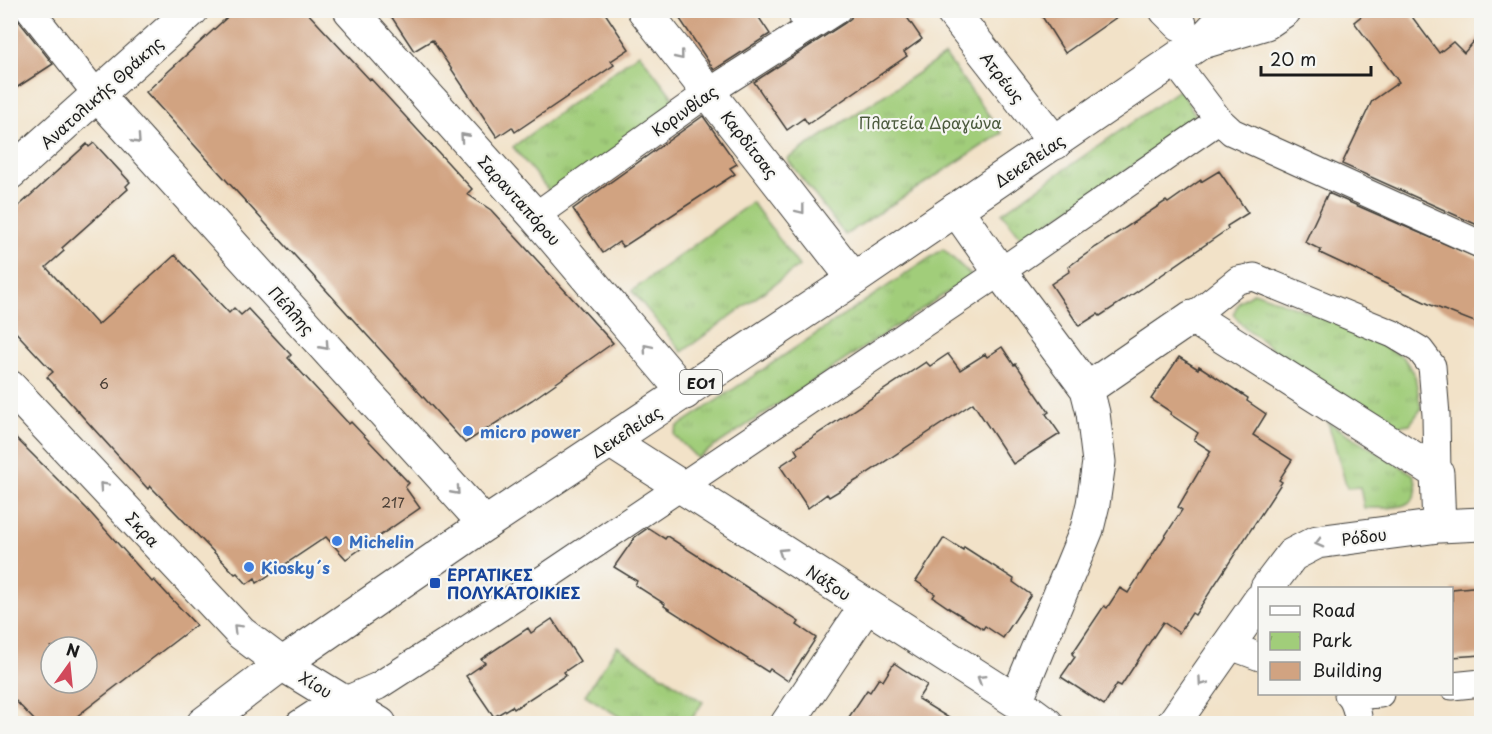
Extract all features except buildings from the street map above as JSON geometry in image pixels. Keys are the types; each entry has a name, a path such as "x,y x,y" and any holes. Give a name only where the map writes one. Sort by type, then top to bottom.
{"street":[{"path":"30,10 98,96"},
{"name":"Ανατολικής Θράκης","path":"10,173 192,10"},
{"name":"Σαρανταπόρου","path":"350,10 535,216 685,393"},
{"name":"Καρδίτσας","path":"644,10 854,279"},
{"name":"Κορινθίας","path":"535,216 709,92 800,21 837,10"},
{"name":"Ατρέως","path":"951,10 1055,143"},
{"name":"Δεκελείας","path":"1182,26 1231,10"},
{"name":"Δεκελείας","path":"1182,26 1266,23 1285,10"},
{"name":"Δεκελείας","path":"203,723 282,664 485,524 685,393 1174,61 1182,26"},
{"path":"1174,61 1219,120 1233,132 1482,245"},
{"name":"Πέλλης","path":"98,96 485,524"},
{"path":"299,723 378,686 546,578 1000,272 1219,120"},
{"path":"956,209 1087,389 1093,413 1099,462 1093,504 1083,539 1016,701"},
{"path":"1087,389 1192,317 1238,280 1254,277 1393,334 1420,350 1432,366 1436,415 1439,526"},
{"path":"1192,317 1437,473"},
{"name":"Σκρα","path":"10,387 241,633 282,664"},
{"name":"Νάξου","path":"610,441 1047,723"},
{"name":"Ρόδου","path":"1268,587 1292,555 1317,542 1439,526 1482,524"},
{"path":"1173,723 1258,603"},
{"path":"787,723 866,606"},
{"path":"1228,645 1258,656"},
{"name":"Χίου","path":"282,664 380,723"},
{"path":"1453,686 1482,683"},
{"path":"1349,695 1359,723"}],"green space":[{"path":"639,53 678,104 553,196 513,147"},
{"name":"Πλατεία Δραγώνα","path":"945,55 1002,133 845,235 787,159"},
{"path":"1180,89 1199,121 1023,240 1002,213"},
{"path":"752,202 799,266 682,352 632,291"},
{"path":"943,249 972,276 697,458 674,435 677,427"},
{"path":"1254,292 1355,329 1404,358 1415,376 1421,409 1410,424 1389,427 1284,358 1242,325 1233,314 1240,301"},
{"path":"1328,422 1413,474 1416,486 1415,495 1411,501 1394,507 1364,508 1360,487 1347,488"},
{"path":"617,646 703,702 689,723 629,723 585,695"}],"place":[{"name":"micro power","path":"468,431"},
{"name":"Michelin","path":"337,541"},
{"name":"Kiosky´s","path":"249,567"},
{"name":"ΕΡΓΑΤΙΚΕΣ ΠΟΛΥΚΑΤΟΙΚΙΕΣ","path":"435,583"}]}
